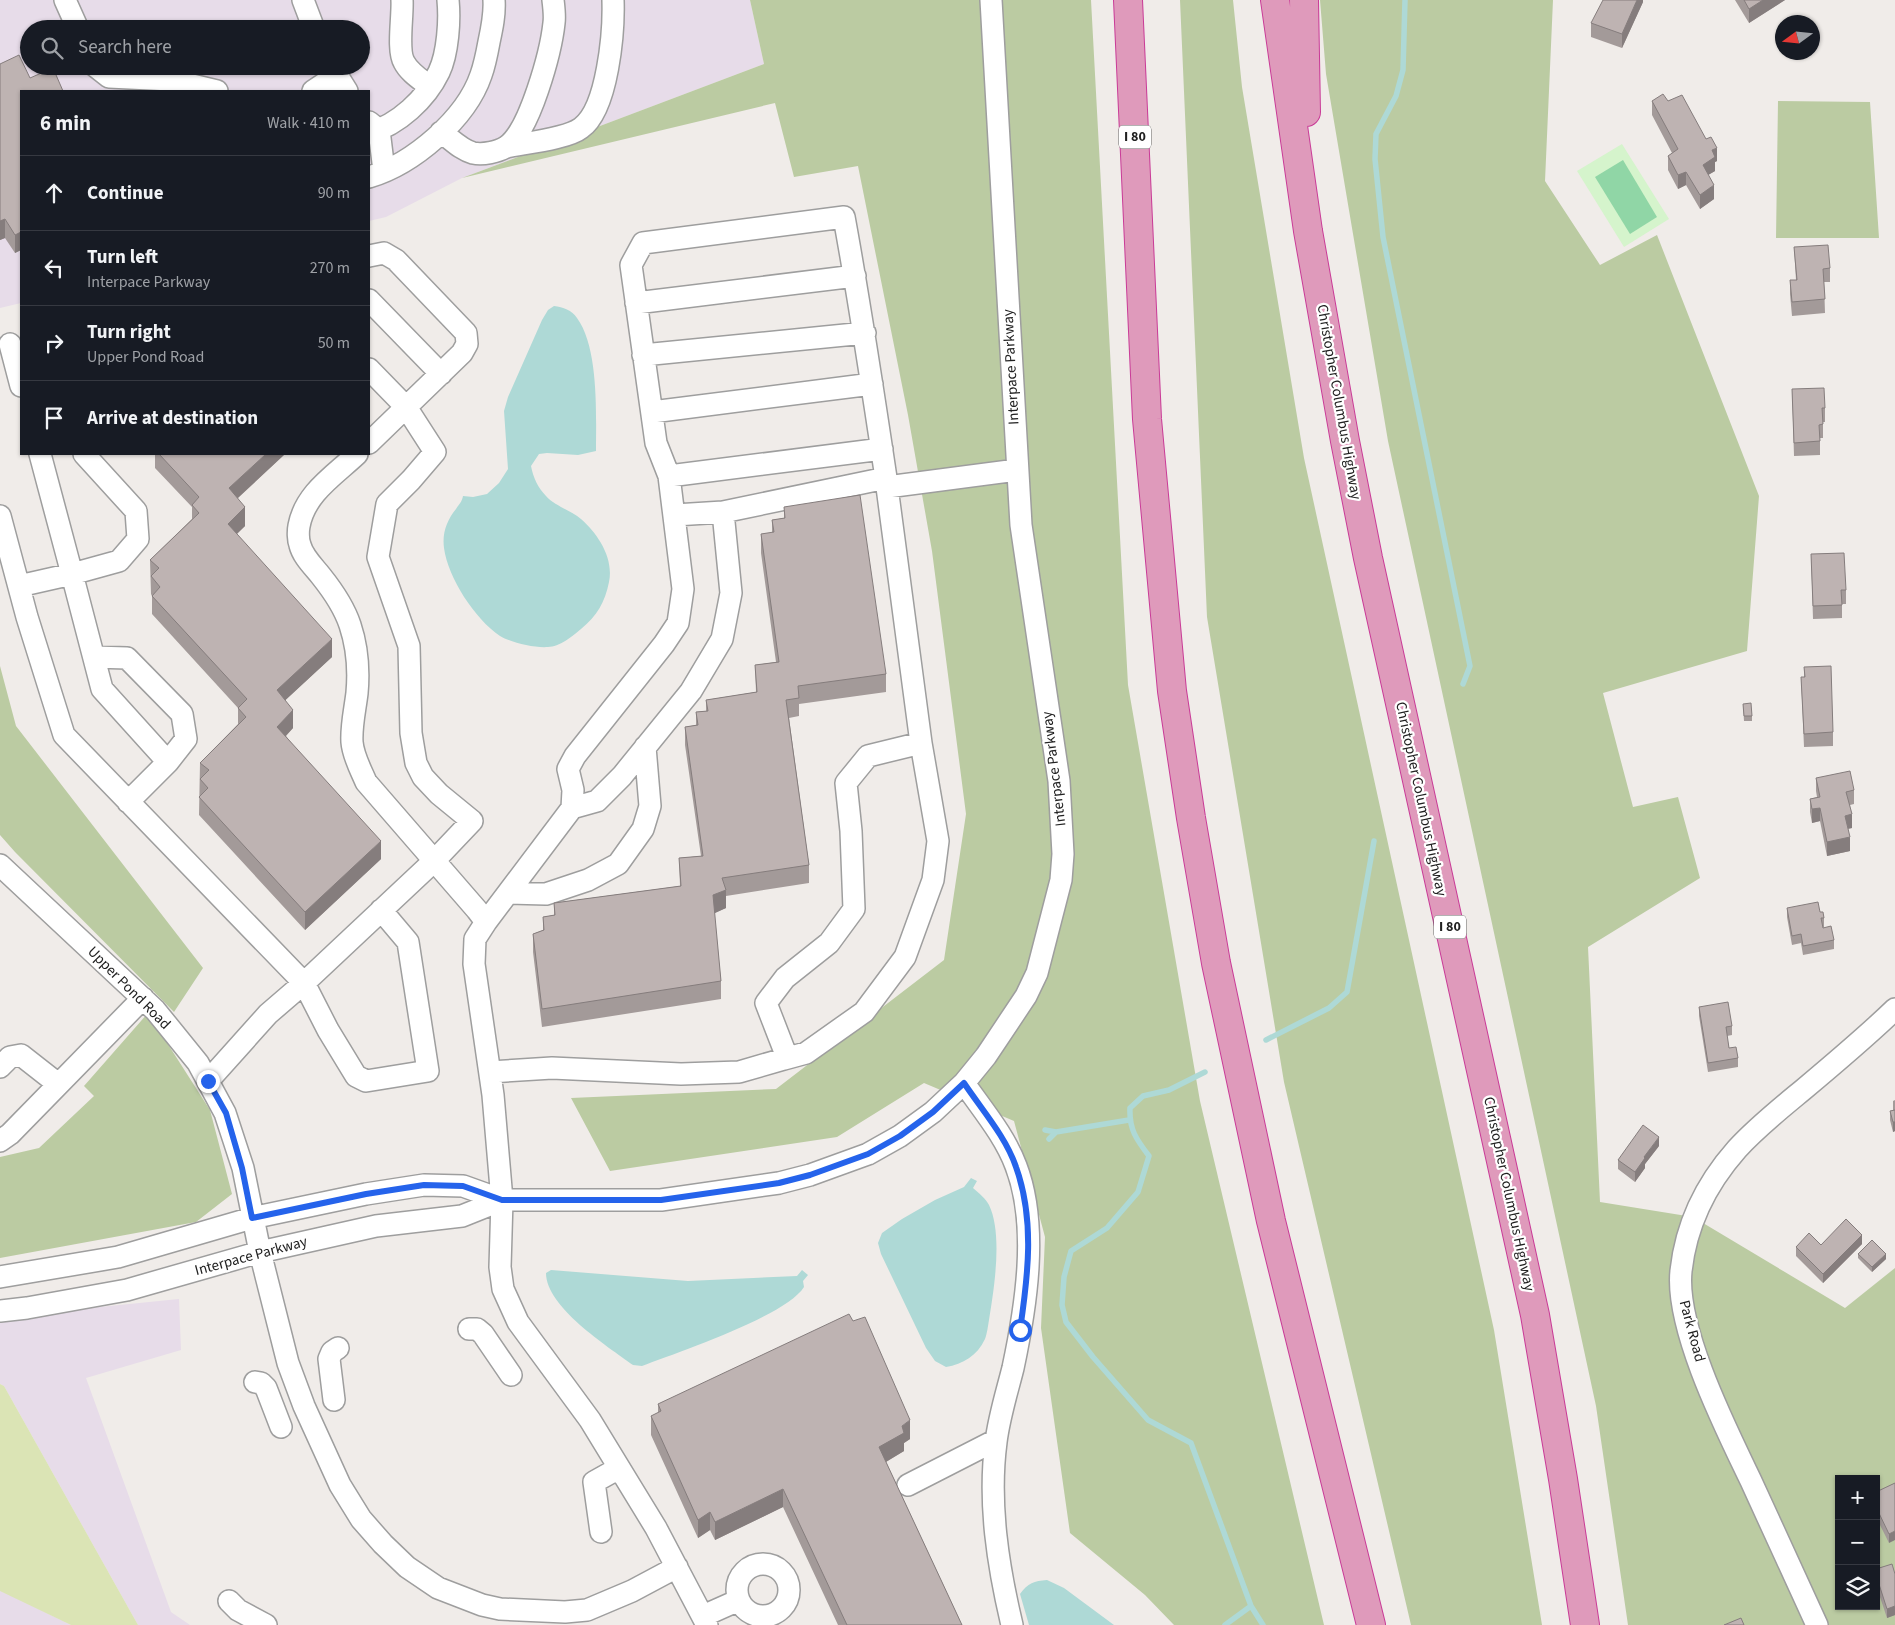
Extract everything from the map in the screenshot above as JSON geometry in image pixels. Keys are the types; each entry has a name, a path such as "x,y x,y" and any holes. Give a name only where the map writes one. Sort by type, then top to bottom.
{"highway":[{"path":"1111,0 1141,274"},
{"name":"I 80","path":"1128,0 1147,419 1172,691 1192,828 1216,963 1271,1221 1371,1625"},
{"name":"Christopher Columbus Highway","path":"1275,0 1308,231 1345,441 1368,558 1535,1315 1565,1489 1585,1625"},
{"path":"1304,0 1308,231"}],"street":[{"path":"65,0 74,20"},
{"path":"303,0 311,20"},
{"path":"402,0 403,17 400,46 403,61 411,71 429,86"},
{"path":"448,0 450,12 445,50 439,71 420,101 397,120 372,128 376,174 404,162 441,132 460,111 481,76 492,28 494,0"},
{"path":"506,146 522,128 536,96 554,23 553,0"},
{"path":"441,132 464,150 485,154 506,146 571,134 582,128 591,118 598,104 606,75 614,18 613,0"},
{"name":"Interpace Parkway","path":"0,1277 118,1257 252,1218 366,1194 424,1185 463,1186 502,1200 661,1200 779,1183 810,1175 876,1149 900,1136 933,1112 964,1083 986,1056 1026,996 1037,973 1061,880 1063,854 1059,781 1022,535 991,0"},
{"path":"106,75 109,77 171,80 213,90"},
{"path":"315,90 339,78"},
{"path":"490,1072 552,1068 681,1074 739,1072 806,1053 864,1012 905,957 933,880 938,841 921,743 865,333 844,217 643,243 631,265 656,443 669,476 683,590 678,623 664,644 574,756 568,769 572,790 572,808"},
{"path":"370,256 384,253 396,260 466,333 467,344 462,353 370,442"},
{"path":"636,303 855,276"},
{"path":"370,301 441,374"},
{"path":"643,355 865,333"},
{"path":"10,344 20,382"},
{"path":"208,1081 268,1014 304,983 434,861 472,821 439,794 423,777 416,763 411,733 409,646 378,557 387,504 435,452 406,407 370,370"},
{"path":"652,412 872,384"},
{"path":"669,476 882,449"},
{"path":"40,455 102,689 168,762"},
{"path":"19,586 119,561 138,539 136,511 85,455"},
{"path":"356,455 318,489 306,505 299,527 300,545 307,559 334,594 350,625 355,647 357,671 352,744 358,765 366,782 486,922"},
{"path":"675,515 723,512 887,483 1017,470"},
{"path":"723,512 731,593 722,639 691,691 622,776 597,800 572,808 475,939 474,964 494,1095 502,1200 500,1267 503,1289 518,1322 590,1420 620,1468 656,1528 705,1621 739,1600"},
{"path":"0,516 64,735 304,983 328,1030 356,1076 366,1082 428,1071 408,942 381,910"},
{"path":"94,657 127,658 182,714 186,739 168,762 128,802"},
{"path":"784,1059 786,1052 766,1003 786,978 829,943 854,909 851,831 846,783 868,756 921,743"},
{"path":"508,893 546,894 588,880 618,864 643,830 650,806 645,747"},
{"name":"Upper Pond Road","path":"0,865 143,998 198,1063 226,1113 242,1168 260,1252 288,1363 304,1406 340,1484 361,1519 383,1544 407,1567 438,1588 482,1605 499,1617 565,1612 589,1617 677,1567"},
{"path":"0,1141 10,1134 143,998"},
{"name":"Park Road","path":"1817,1625 1706,1379 1690,1334 1682,1301 1681,1272 1688,1234 1698,1206 1713,1180 1736,1150 1767,1120 1867,1037 1895,1009"},
{"path":"0,1067 10,1057 21,1055 58,1084"},
{"path":"964,1083 1002,1138 1016,1166 1024,1196 1029,1245 1020,1330 996,1440 993,1497 1004,1590 1012,1625"},
{"name":"Interpace Parkway","path":"0,1311 127,1290 260,1252 376,1226 462,1216 502,1200"},
{"path":"469,1329 477,1329 483,1334 511,1375"},
{"path":"334,1400 329,1359 332,1352 338,1348"},
{"path":"255,1382 261,1383 266,1388 281,1427"},
{"path":"908,1486 996,1440"},
{"path":"600,1532 594,1482 620,1468"},
{"path":"229,1601 238,1610 266,1625"}],"shaded area":[{"path":"0,0 750,0 764,64 462,178 386,217 370,221 370,90 20,90 20,303 0,308"},
{"path":"179,1299 181,1350 86,1378 171,1612 190,1625 138,1625 4,1386 0,1384 0,1317"},
{"path":"0,1591 2,1591 71,1625 0,1625"}],"green space":[{"path":"750,0 1091,0 1128,685 1200,1101 1324,1625 1174,1625 1145,1595 1070,1533 1041,1328 1045,1237 1014,1121 924,1083 837,1137 610,1171 571,1098 776,1089 944,960 966,814 932,551 908,415 858,166 794,177 775,103 462,178 764,64"},
{"path":"1180,0 1233,0 1242,87 1304,458 1494,1330 1542,1625 1411,1625 1284,1082 1207,617"},
{"path":"1320,0 1553,0 1545,181 1600,265 1657,235 1759,496 1747,651 1603,693 1633,807 1678,797 1700,878 1588,947 1600,1202 1693,1217 1845,1308 1895,1268 1895,1625 1628,1625 1596,1406 1388,441 1326,74"},
{"path":"1778,101 1870,102 1879,238 1776,238"},
{"path":"1622,144 1669,219 1624,247 1577,171"},
{"path":"1623,160 1657,217 1630,234 1595,177"},
{"path":"0,666 16,726 203,968 174,1012 0,835"},
{"path":"148,1013 210,1110 232,1194 196,1222 0,1258 0,1157 39,1148 94,1096 84,1086"},
{"path":"0,1384 4,1386 138,1625 71,1625 0,1591"}],"water":[{"path":"554,306 567,309 575,315 584,331 589,346 595,382 596,451 578,455 539,454 531,466 536,482 546,496 581,519 599,539 607,555 610,573 605,596 600,608 587,624 566,641 552,647 536,647 505,639 491,629 472,609 451,572 444,542 448,522 463,496 473,497 487,494 499,483 508,469 504,411 508,397 542,320 548,310"},
{"path":"971,1178 977,1181 973,1188 989,1205 996,1231 993,1293 987,1332 982,1345 974,1355 958,1364 946,1367 935,1361 926,1348 881,1254 878,1243 882,1233 902,1219 935,1200 964,1187"},
{"path":"551,1270 688,1281 797,1276 802,1270 808,1275 803,1281 804,1287 793,1298 776,1310 704,1343 642,1366 633,1365 594,1337 567,1312 556,1299 549,1286 546,1273"},
{"path":"1047,1580 1064,1588 1114,1625 1029,1625 1020,1594 1032,1583"}],"building":[{"path":"1603,0 1637,0 1622,34 1591,23"},
{"path":"1744,0 1763,0 1749,9"},
{"path":"19,55 20,75 29,75 30,78 37,75 56,75 63,90 20,90 20,232 15,235 5,219 0,221 0,64"},
{"path":"1663,94 1668,101 1682,95 1706,139 1711,137 1717,148 1712,150 1715,157 1703,165 1714,185 1700,195 1686,172 1678,175 1668,156 1678,149 1652,101"},
{"path":"1828,245 1830,268 1823,269 1825,299 1792,302 1790,280 1797,280 1794,247"},
{"path":"1824,388 1825,408 1822,408 1823,424 1819,425 1820,441 1794,443 1792,389"},
{"path":"160,455 265,455 229,488 245,507 228,524 332,639 277,690 293,710 277,727 381,841 305,912 199,797 208,788 200,779 209,770 200,763 246,717 238,708 247,699 152,596 160,587 151,576 159,568 150,560 199,513 192,505 199,497"},
{"path":"860,495 886,674 798,686 799,698 786,700 809,865 722,878 726,890 713,895 721,981 542,1009 533,934 544,930 543,917 555,915 554,903 681,886 679,858 703,856 685,727 698,725 696,712 708,711 706,700 757,692 755,665 779,662 761,534 774,532 772,520 785,518 784,507"},
{"path":"1844,553 1846,590 1841,590 1842,605 1813,606 1811,554"},
{"path":"1831,666 1833,732 1804,734 1801,677 1805,677 1804,667"},
{"path":"1751,703 1752,716 1744,716 1743,704"},
{"path":"1850,771 1854,790 1846,792 1852,814 1845,816 1850,837 1827,842 1820,808 1812,809 1810,799 1820,797 1816,778"},
{"path":"1818,902 1820,912 1823,912 1824,918 1821,918 1823,928 1831,926 1834,940 1803,946 1801,934 1792,936 1787,908"},
{"path":"1728,1002 1732,1026 1726,1027 1729,1048 1736,1047 1738,1058 1708,1063 1699,1007"},
{"path":"1895,1110 1895,1122 1893,1122 1890,1111"},
{"path":"1643,1125 1659,1137 1635,1172 1618,1160"},
{"path":"1846,1219 1862,1235 1823,1274 1796,1247 1809,1233 1821,1245"},
{"path":"1872,1240 1886,1254 1872,1267 1858,1254"},
{"path":"849,1314 853,1321 865,1317 910,1420 902,1426 904,1433 879,1447 962,1625 847,1625 783,1489 715,1522 710,1512 698,1520 651,1416 661,1411 658,1404"},
{"path":"1895,1483 1895,1531 1889,1534 1880,1515 1880,1490"},
{"path":"1892,1564 1895,1574 1895,1606 1887,1609 1880,1587 1880,1568"},
{"path":"1741,1618 1744,1625 1724,1625"}],"waterway":[{"path":"1405,0 1403,70 1396,96 1376,134 1375,159 1383,237 1470,666 1463,684"},
{"path":"1266,1040 1329,1008 1347,992 1374,841"},
{"path":"1205,1072 1169,1090 1143,1096 1130,1108 1134,1134 1149,1156 1138,1192 1107,1228 1071,1251 1064,1277 1062,1305 1066,1322 1093,1357 1148,1420 1191,1443 1251,1606 1263,1625"},
{"path":"1049,1139 1056,1132 1129,1120"},
{"path":"1045,1130 1056,1132"},
{"path":"1225,1625 1251,1606"}],"route":[{"path":"208,1081 226,1113 242,1168 252,1218 366,1194 424,1185 463,1186 502,1200 661,1200 779,1183 810,1175 868,1154 900,1136 933,1112 964,1083 1002,1138 1016,1166 1024,1196 1029,1245 1020,1330"}]}
